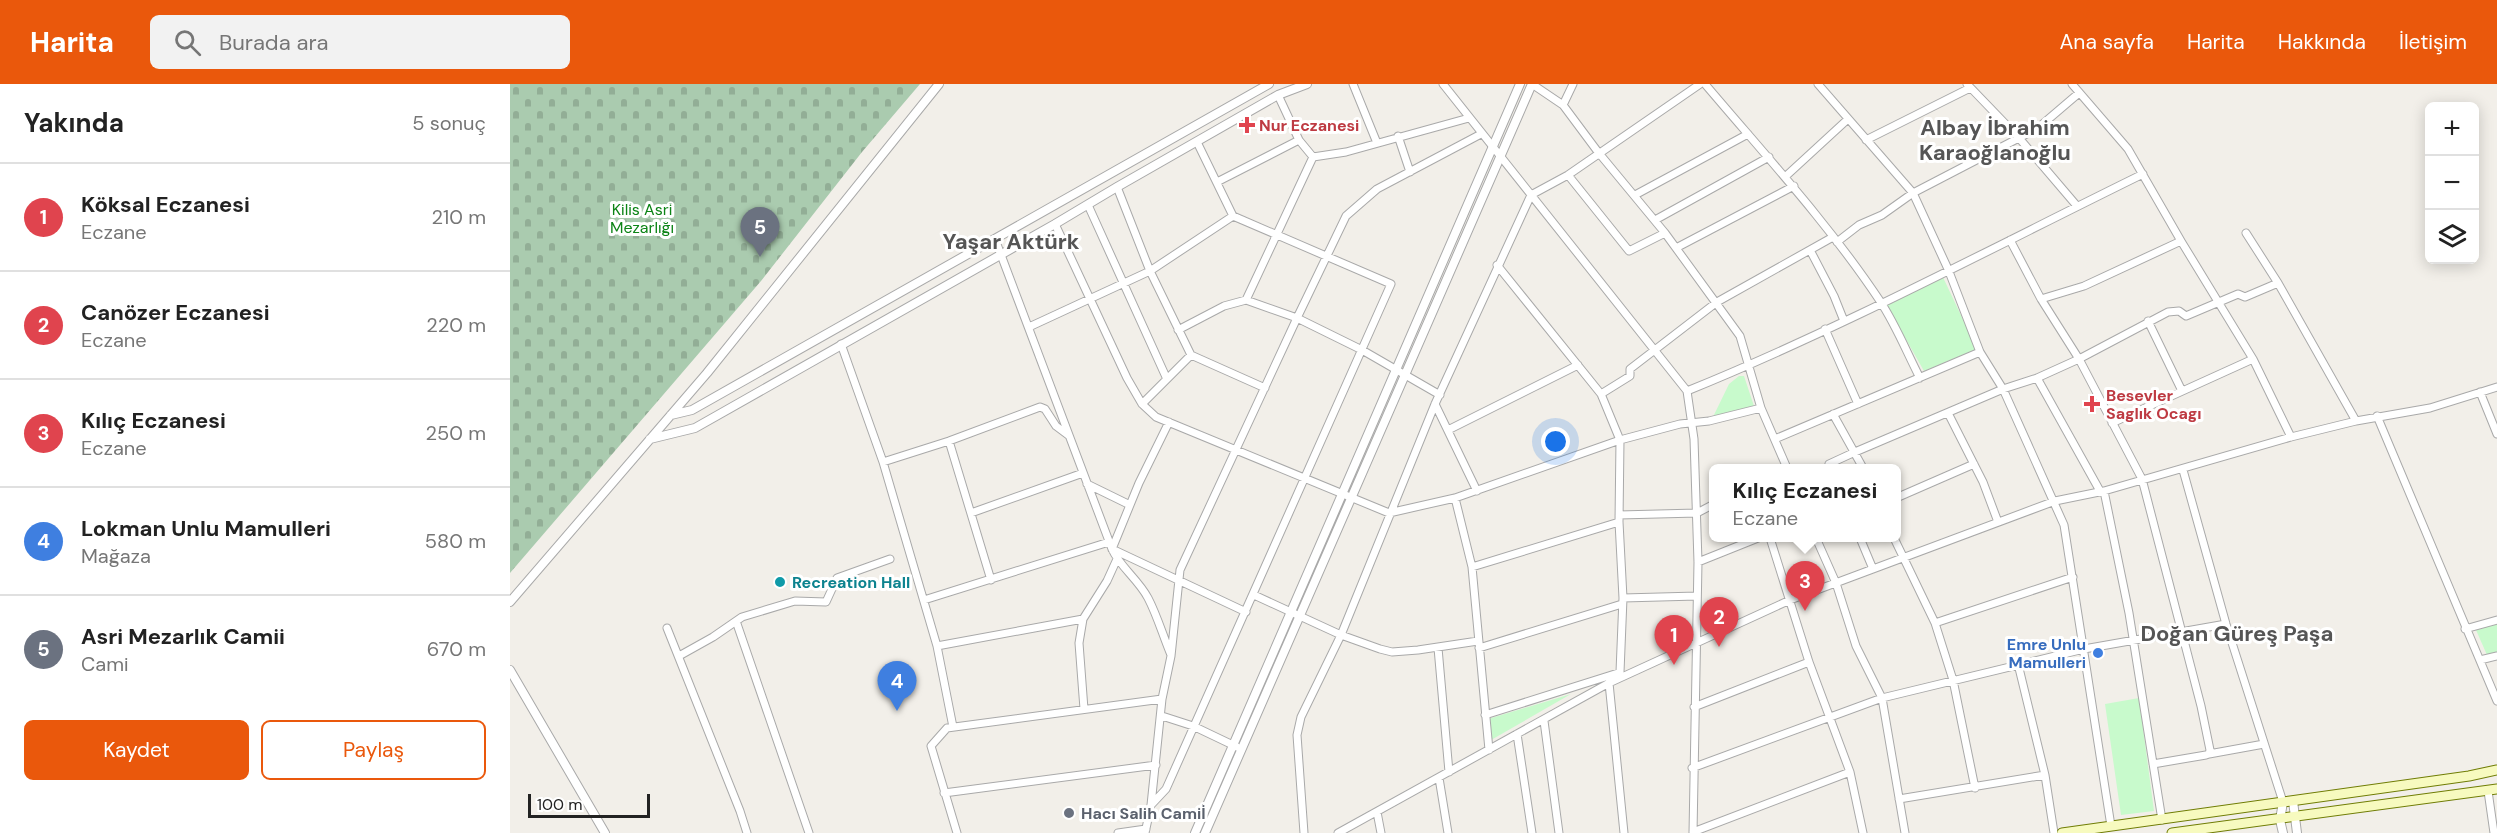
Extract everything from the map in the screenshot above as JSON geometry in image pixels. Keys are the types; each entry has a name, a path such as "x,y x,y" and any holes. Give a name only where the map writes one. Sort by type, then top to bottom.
{"main road":[{"path":"2062,833 2469,776 2497,770"},
{"path":"2172,833 2493,790"}],"street":[{"path":"510,602 671,415 939,84"},
{"path":"671,415 692,410 1269,84"},
{"path":"650,439 695,428 1055,225 1278,95 1307,84"},
{"path":"1353,84 1377,143"},
{"path":"1443,84 1687,391 1693,424 1698,562 1692,768 1693,832 1850,772"},
{"path":"1205,833 1291,611 1520,84"},
{"path":"1196,833 1301,616 1445,279 1532,84 1563,105 1598,152 1665,233 1740,336 1761,408 1785,464"},
{"path":"1563,105 1574,84"},
{"path":"1304,833 1297,735 1301,717 1341,635 1434,404 1531,195 1568,175 1598,152 1700,84"},
{"path":"1705,84 1786,176 1835,239 1881,303 1920,378"},
{"path":"1818,84 1912,193 1948,269 1980,352 2003,389 2055,501 2064,525 2111,826"},
{"path":"2072,84 2128,150 2143,174 2253,359 2292,437"},
{"path":"1866,140 1968,86 2019,138 2077,206"},
{"path":"1601,394 1630,375 1630,369 1717,302 1759,276 1882,215 1912,193 2038,128 2079,93"},
{"path":"1278,95 1299,140 1313,157"},
{"path":"1313,157 1377,143 1469,118"},
{"path":"1786,176 1848,120"},
{"path":"1118,833 1146,831 1162,716 1162,699 1171,656 1180,570 1346,216 1377,189 1482,134"},
{"path":"1635,195 1748,134"},
{"path":"1398,136 1410,172"},
{"path":"1217,182 1299,140"},
{"path":"1151,805 1166,789 1391,284 1233,216 1197,142"},
{"path":"1246,300 1313,157"},
{"path":"1655,220 1769,157"},
{"path":"1687,391 1750,365 1844,321 2143,174"},
{"path":"1568,175 1629,251 1665,233"},
{"path":"1676,248 1794,186"},
{"path":"1117,187 1150,271 1191,355 1265,388"},
{"path":"1088,205 1166,377"},
{"path":"1029,327 1150,271 1233,216"},
{"path":"1055,225 1127,378 1142,404 1156,417 1389,513 1455,498 1620,440 1680,424 1693,424 1761,408"},
{"path":"2246,233 2278,283 2356,421"},
{"path":"995,239 1110,545 1117,559 1133,575 1148,598 1171,656"},
{"path":"2010,240 2042,299 2079,359 2142,479 2201,706 2209,754"},
{"path":"2042,299 2084,286 2181,241"},
{"path":"1810,250 1844,321"},
{"path":"1497,265 1601,394 1620,440 1619,519 1622,601 1620,672 1609,683"},
{"path":"1829,464 2003,389 2037,378 2079,359 2168,312 2179,311 2186,316 2218,301 2238,294 2246,297 2278,283"},
{"path":"1178,330 1224,306 1246,300 1297,318 1362,350 1440,395"},
{"path":"2148,321 2182,391"},
{"path":"1825,329 1858,404"},
{"path":"841,344 883,462 938,646 953,727"},
{"path":"1774,439 1980,352"},
{"path":"1142,404 1166,377 1191,355"},
{"path":"2112,423 2253,359"},
{"path":"1448,430 1578,365"},
{"path":"2037,378 2102,491 2134,639 2162,820"},
{"path":"1338,833 1609,683 1790,600 1873,568 2055,501 2182,470 2292,437 2356,421 2430,408 2497,387"},
{"path":"2480,392 2497,434"},
{"path":"1434,404 1477,490"},
{"path":"883,462 949,441 1041,407 1045,409 1056,426 1068,435"},
{"path":"1948,413 1974,464 1998,522"},
{"path":"1833,414 1861,464"},
{"path":"2377,416 2497,701"},
{"path":"1110,545 1169,423"},
{"path":"949,441 991,580"},
{"path":"1901,496 1974,464"},
{"path":"2182,470 2226,624 2283,802 2280,820 2283,833"},
{"path":"970,513 1083,473"},
{"path":"1087,484 1130,505"},
{"path":"1455,498 1472,567 1489,750"},
{"path":"1472,567 1619,519 1697,513 1709,506"},
{"path":"1698,562 1746,542"},
{"path":"1772,542 1809,662 1850,772 1863,833"},
{"path":"1818,542 1836,583 1856,646 1882,698 1905,833"},
{"path":"1862,542 1873,568"},
{"path":"1896,542 1935,623 1953,680 1975,788"},
{"path":"924,600 1110,545 1246,612"},
{"path":"679,656 742,617 795,601 826,602 837,578 890,559"},
{"path":"1084,709 1079,643 1083,619 1107,581 1117,559"},
{"path":"1935,623 2073,578"},
{"path":"1254,595 1341,635 1392,652 1479,644 1622,601 1697,596"},
{"path":"938,646 1083,619"},
{"path":"2465,629 2497,620"},
{"path":"736,621 808,833"},
{"path":"1692,768 1882,698 2084,649 2226,624"},
{"path":"667,628 747,833"},
{"path":"1438,648 1449,772"},
{"path":"2480,660 2497,656"},
{"path":"1694,707 1809,662"},
{"path":"2018,664 2045,775 2054,833"},
{"path":"510,670 605,833"},
{"path":"1485,715 1620,672"},
{"path":"1609,683 1624,833"},
{"path":"957,833 931,746 947,728 1162,699"},
{"path":"1162,716 1193,726 1238,747"},
{"path":"1544,721 1559,833"},
{"path":"1517,734 1532,833"},
{"path":"2153,764 2264,744"},
{"path":"944,793 1156,765"},
{"path":"1899,799 2045,775"},
{"path":"1439,778 1448,833"},
{"path":"2493,790 2494,833"},
{"path":"2293,801 2297,833"},
{"path":"1377,812 1381,833"}],"green space":[{"name":"Kilis Asri Mezarlığı","path":"510,84 920,84 862,152 761,281 510,573"},
{"path":"1940,271 1977,349 1924,371 1883,299"},
{"path":"1739,376 1744,376 1754,406 1712,419 1729,384"},
{"path":"2497,624 2497,652 2487,655 2476,630"},
{"path":"1571,694 1491,740 1488,719"},
{"path":"2139,698 2154,811 2121,815 2105,704"}],"place":[{"name":"Nur Eczanesi","path":"1247,125"},
{"name":"Asri Mezarlık Camii","path":"760,257"},
{"name":"Besevler Saglık Ocagı","path":"2092,404"},
{"name":"Recreation Hall","path":"780,582"},
{"name":"Kılıç Eczanesi","path":"1805,611"},
{"name":"Canözer Eczanesi","path":"1719,647"},
{"name":"Emre Unlu Mamulleri","path":"2098,653"},
{"name":"Köksal Eczanesi","path":"1674,665"},
{"name":"Lokman Unlu Mamulleri","path":"897,711"},
{"name":"Hacı Salih Camiİ","path":"1069,813"}],"district":[{"name":"Albay İbrahim Karaoğlanoğlu","path":"1995,140"},
{"name":"Yaşar Aktürk","path":"1011,241"},
{"name":"Doğan Güreş Paşa","path":"2237,633"}]}
